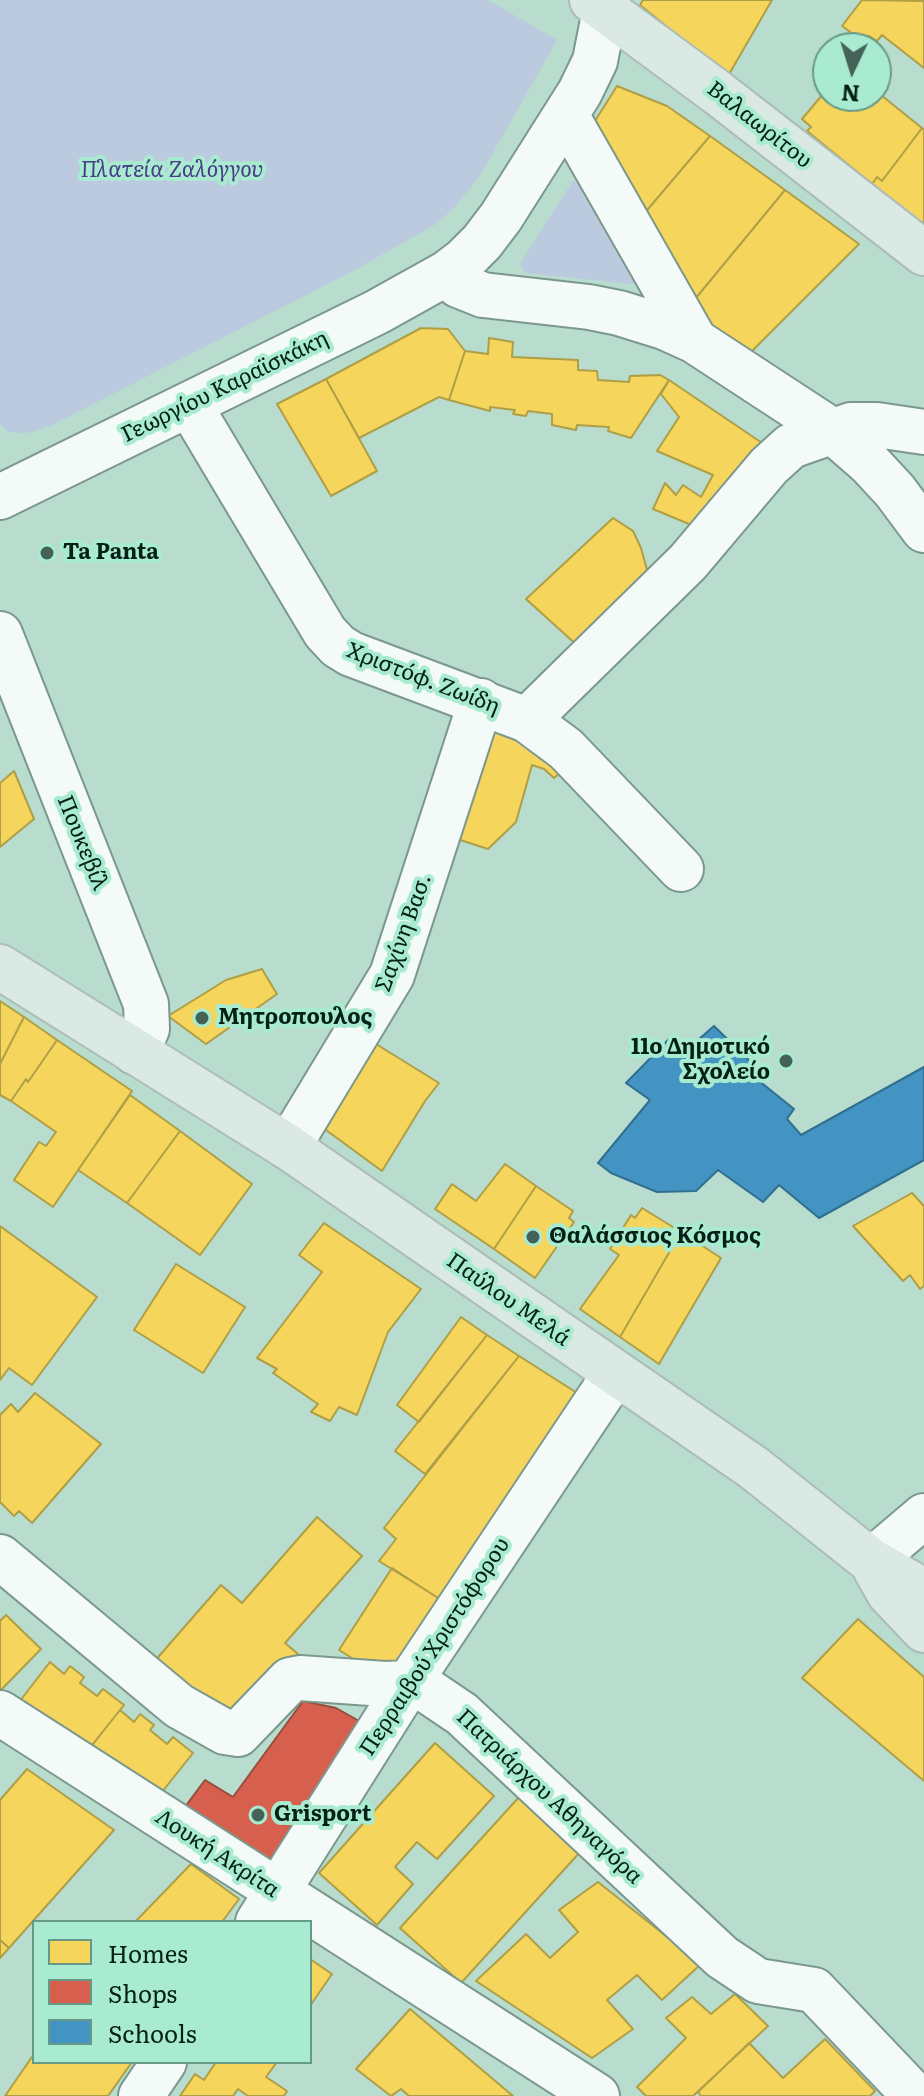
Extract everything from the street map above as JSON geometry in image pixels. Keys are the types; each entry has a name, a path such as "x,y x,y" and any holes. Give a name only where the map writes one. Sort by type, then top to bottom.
{"main road":[{"name":"Βαλαωρίτου","path":"602,3 924,253"},
{"name":"Παύλου Μελά","path":"0,967 288,1147 754,1468 871,1561 924,1591"},
{"name":"Παύλου Μελά","path":"871,1561 889,1593 924,1630"}],"street":[{"name":"Γεωργίου Καραϊσκάκη","path":"0,497 190,406 377,312 447,273 482,242 566,115 591,71 602,3"},
{"path":"566,115 695,341"},
{"path":"447,273 458,285 483,295 619,313 654,323 695,341 831,430 887,482 924,530"},
{"name":"Χριστόφ. Ζωίδη","path":"190,406 325,632 338,646 351,654 527,720 566,749 681,869"},
{"path":"527,720 688,562 779,456 797,443 851,425 924,432"},
{"name":"Πουκεβίλ","path":"0,634 146,1004 147,1029 135,1052"},
{"name":"Σαχίνη Βασ.","path":"288,1147 392,975 481,701"},
{"name":"Περραιβού Χριστόφορου","path":"267,1907 409,1683 615,1374"},
{"path":"871,1561 924,1516"},
{"name":"Πατριάρχου Αθηναγόρα","path":"0,1557 179,1706 225,1732 238,1734 290,1680 409,1683 425,1689 462,1714 722,1957 758,1981 814,1990 915,2096"},
{"name":"Λουκή Ακρίτα","path":"0,1713 267,1907 290,1920"},
{"name":"Λουκή Ακρίτα","path":"312,1933 597,2096"},
{"path":"141,2096 163,2064"}],"green space":[{"name":"Πλατεία Ζαλόγγου","path":"0,0 488,0 557,40 481,174 455,207 436,224 353,271 50,426 27,433 8,432 0,424"},
{"path":"583,179 642,285 525,273 520,264 572,182"}],"building: Homes":[{"path":"643,0 772,0 728,76 640,5"},
{"path":"862,0 924,1 924,68 892,43 892,32 850,32 842,26"},
{"path":"617,86 667,106 710,136 637,222 588,132"},
{"path":"892,104 922,128 882,181 877,177 872,184 807,131 811,127 802,119 812,107 812,112 892,112"},
{"path":"922,128 924,225 872,184 877,177 882,181"},
{"path":"710,136 785,190 686,310 637,222"},
{"path":"785,190 859,244 749,354 686,310"},
{"path":"421,328 448,329 465,351 449,400 439,397 359,438 326,379"},
{"path":"489,338 513,342 512,357 578,360 578,370 597,371 598,380 629,382 630,376 660,375 669,380 631,438 608,431 609,427 577,425 576,430 552,425 552,414 528,411 526,416 513,414 515,410 490,407 490,411 449,400 465,351 488,354"},
{"path":"326,379 377,471 331,496 277,404"},
{"path":"669,380 765,445 701,529 653,509 665,483 676,495 683,485 701,497 713,475 657,451 679,417 661,394"},
{"path":"613,518 633,531 649,577 579,647 526,599"},
{"path":"485,724 569,765 554,778 544,769 532,765 516,822 488,849 448,836"},
{"path":"14,771 34,819 0,847 0,783"},
{"path":"262,969 277,994 206,1044 168,1016 226,980"},
{"path":"0,1001 24,1017 0,1064"},
{"path":"24,1017 57,1040 11,1101 0,1095 0,1064"},
{"path":"368,1039 439,1083 382,1171 315,1122"},
{"path":"57,1040 132,1091 53,1207 14,1180 39,1142 46,1146 56,1132 11,1101"},
{"path":"130,1095 180,1131 127,1203 78,1170"},
{"path":"180,1131 252,1184 200,1255 127,1203"},
{"path":"505,1164 536,1186 494,1249 435,1209 452,1184 476,1201"},
{"path":"536,1186 573,1211 569,1218 574,1222 535,1278 494,1249"},
{"path":"912,1193 924,1206 924,1286 920,1289 910,1275 903,1281 853,1226"},
{"path":"642,1208 681,1232 620,1337 580,1309 619,1255 610,1249 631,1215 635,1218"},
{"path":"324,1223 421,1289 388,1332 357,1415 339,1407 330,1421 311,1412 318,1404 273,1373 277,1369 257,1358 322,1272 299,1255"},
{"path":"0,1226 97,1297 32,1385 9,1368 0,1380"},
{"path":"681,1232 721,1258 659,1364 620,1337"},
{"path":"176,1264 245,1307 203,1373 134,1330"},
{"path":"461,1317 487,1335 419,1422 397,1405"},
{"path":"487,1335 519,1356 425,1474 395,1451"},
{"path":"519,1356 585,1398 448,1604 379,1561 396,1539 384,1528"},
{"path":"35,1393 101,1444 32,1523 19,1511 14,1516 0,1502 0,1415 11,1404 18,1412"},
{"path":"317,1517 362,1556 285,1643 298,1654 231,1730 153,1663 221,1585 242,1603"},
{"path":"392,1568 441,1600 389,1681 339,1650"},
{"path":"6,1615 41,1649 0,1691 0,1621"},
{"path":"858,1619 924,1677 924,1781 802,1678"},
{"path":"50,1662 64,1674 70,1666 84,1677 80,1683 97,1696 103,1689 124,1705 89,1749 16,1706"},
{"path":"120,1710 134,1722 140,1714 154,1725 150,1730 167,1744 173,1737 193,1753 158,1797 86,1753"},
{"path":"435,1743 494,1796 437,1859 417,1842 395,1867 413,1884 377,1925 319,1873"},
{"path":"27,1769 114,1830 9,1948 0,1940 0,1800"},
{"path":"520,1796 581,1851 461,1983 400,1928"},
{"path":"191,1864 239,1899 223,1920 137,1920"},
{"path":"598,1882 701,1964 662,2000 637,1975 607,2000 633,2029 592,2058 476,1981 526,1934 550,1958 578,1932 559,1910"},
{"path":"0,1940 9,1948 0,1958"},
{"path":"312,1960 332,1974 312,2003"},
{"path":"735,1994 768,2026 693,2096 646,2096 637,2087 686,2038 666,2018 692,1997 711,2014"},
{"path":"410,2009 513,2096 409,2096 401,2089 391,2096 356,2069"},
{"path":"825,2039 875,2091 870,2096 701,2096 698,2092 749,2043 783,2078"},
{"path":"32,2057 32,2064 131,2064 108,2096 5,2096"},
{"path":"215,2064 276,2064 266,2077 287,2091 284,2096 248,2096 238,2089 233,2096 180,2096 195,2074 204,2080"}],"building: Shops":[{"path":"303,1701 336,1708 368,1726 270,1866 179,1815 205,1780 233,1797"}],"building: Schools":[{"path":"714,1026 760,1071 753,1076 794,1109 787,1119 801,1135 924,1067 924,1160 819,1218 779,1185 763,1202 718,1170 696,1191 657,1192 611,1173 598,1163 650,1100 626,1083 669,1039 683,1053"}],"place":[{"name":"Ta Panta","path":"47,553"},
{"name":"Μητροπουλος","path":"202,1018"},
{"name":"11ο Δημοτικό Σχολείο","path":"786,1061"},
{"name":"Θαλάσσιος Κόσμος","path":"533,1237"},
{"name":"Grisport","path":"258,1815"}]}
